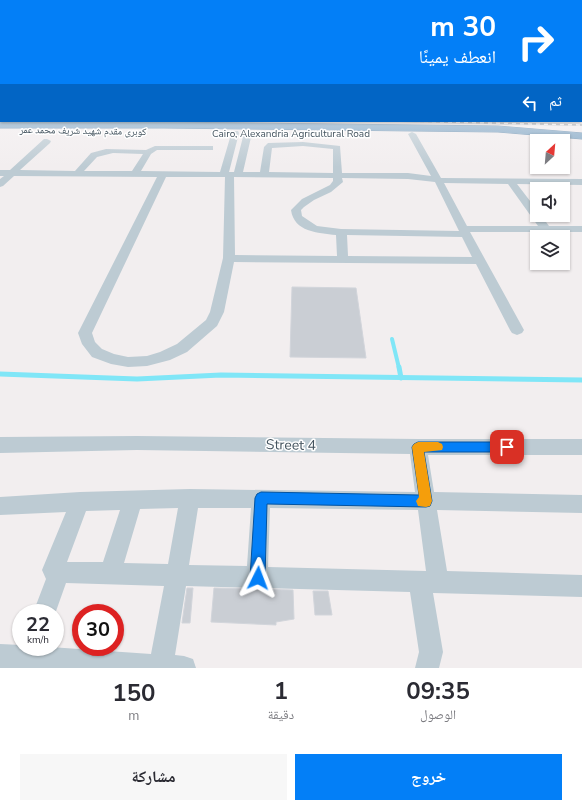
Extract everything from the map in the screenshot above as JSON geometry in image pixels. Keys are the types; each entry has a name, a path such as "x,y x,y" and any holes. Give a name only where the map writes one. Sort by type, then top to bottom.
{"highway":[{"name":"Cairo, Alexandria Agricultural Road","path":"0,125 178,125 498,129 582,136"},
{"name":"كوبرى مقدم شهيد شريف محمد عمر","path":"0,130 122,130 167,134"},
{"name":"Cairo, Alexandria Agricultural Road","path":"0,135 235,133 426,134 513,136 582,142"},
{"path":"426,134 530,141"},
{"path":"570,145 582,146"}],"street":[{"path":"163,174 85,333 89,344 97,353 111,359 128,362 147,361 165,356 182,348 212,323 217,312 229,258 231,175 235,133"},
{"path":"231,175 248,133"},
{"path":"412,134 451,203 464,232 517,330"},
{"path":"0,184 47,141"},
{"path":"264,175 268,147 276,144 335,147 338,182 332,189 308,198 300,203 296,210 297,217 314,229 342,232 464,232 582,229"},
{"path":"135,174 148,152 155,148 210,148"},
{"path":"77,174 91,157 100,153 110,151 148,152"},
{"path":"0,173 408,176 438,180 582,182"},
{"path":"511,182 546,229"},
{"path":"342,232 344,260"},
{"path":"229,258 480,261"},
{"name":"Street 4","path":"0,444 582,447"},
{"path":"418,447 426,501 431,652 427,668"},
{"path":"0,506 80,501 190,498 582,504"},
{"path":"64,656 172,667 177,576 190,498"},
{"path":"258,578 261,498"},
{"path":"110,574 133,499"},
{"path":"80,501 53,571 54,572 582,586"},
{"path":"47,604 59,573"},
{"path":"0,656 12,654"}],"building":[{"path":"292,287 356,288 366,358 290,357"},
{"path":"187,588 193,588 190,623 182,623"},
{"path":"214,588 293,590 294,619 276,622 276,625 211,622"},
{"path":"313,591 328,591 332,615 315,615"}],"waterway":[{"path":"392,339 399,368"},
{"path":"399,367 401,377"},
{"path":"0,374 137,379 221,375 401,377"},
{"path":"401,377 582,380"}],"railway":[{"path":"446,122 582,125"}],"slow traffic":[{"path":"423,501 426,501 418,447 438,447"}],"route":[{"path":"258,578 261,498 426,501 418,447 507,447"}]}
